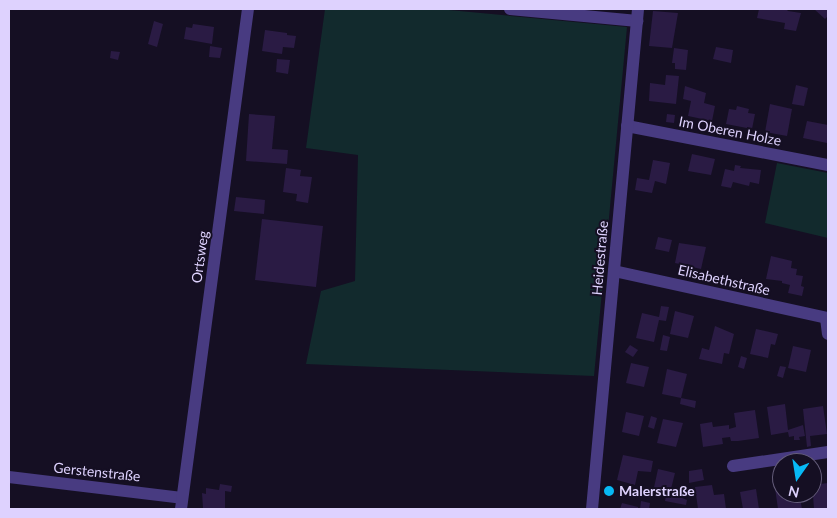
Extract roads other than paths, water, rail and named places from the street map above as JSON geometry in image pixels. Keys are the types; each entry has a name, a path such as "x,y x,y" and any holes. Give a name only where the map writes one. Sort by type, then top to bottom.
{"street":[{"name":"Ortsweg","path":"181,503 248,9"},
{"path":"510,9 638,15"},
{"name":"Heidestraße","path":"592,509 638,15"},
{"name":"Im Oberen Holze","path":"627,126 828,165"},
{"name":"Elisabethstraße","path":"614,271 827,318"},
{"path":"827,318 828,334"},
{"path":"733,466 828,452"},
{"name":"Gerstenstraße","path":"9,477 181,503"}],"place":[{"name":"Malerstraße","path":"609,491"}]}
